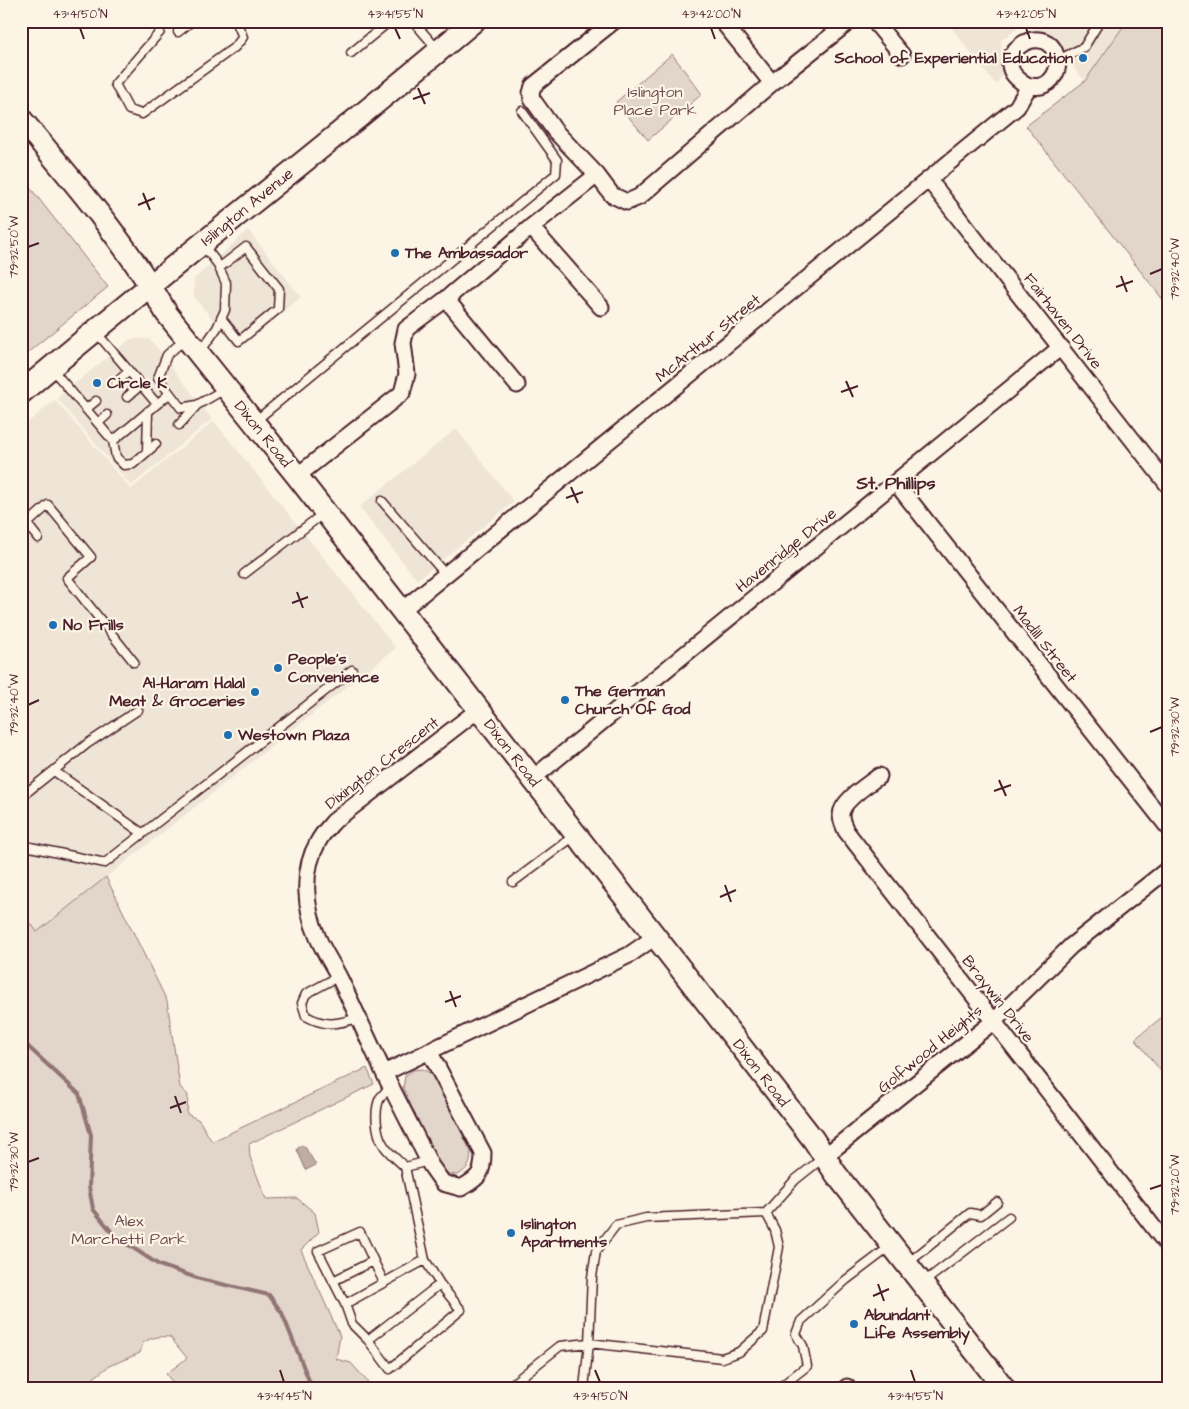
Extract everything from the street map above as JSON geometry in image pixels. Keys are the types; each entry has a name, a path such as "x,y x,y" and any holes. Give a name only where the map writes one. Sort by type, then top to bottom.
{"main road":[{"name":"Islington Avenue","path":"21,393 150,285 474,21"},
{"name":"Dixon Road","path":"21,119 130,254 167,314 297,476 825,1156 836,1174 1004,1388"}],"street":[{"path":"614,21 533,86 531,93 532,99 555,131 597,175 612,195 627,202 640,197 772,83 850,21"},
{"path":"722,21 772,83"},
{"path":"874,21 902,55"},
{"path":"1034,39 1045,42 1054,49 1058,60 1057,71 1050,81 1040,86 1029,86 1019,81 1012,72 1010,61 1014,50 1023,42 1034,39"},
{"name":"McArthur Street","path":"401,611 1017,108 1029,86"},
{"path":"297,476 402,393 407,374 403,343 406,329 446,299 531,227 597,175"},
{"name":"Fairhaven Drive","path":"929,180 1168,485"},
{"path":"531,227 601,308"},
{"path":"446,299 517,384"},
{"name":"Havenridge Drive","path":"532,779 1061,347"},
{"name":"Madill Street","path":"896,483 1168,827"},
{"name":"Dixington Crescent","path":"429,1051 483,1153 483,1166 476,1180 461,1188 443,1183 429,1161 391,1087 319,939 307,895 307,874 319,840 334,821 478,710"},
{"name":"Braywin Drive","path":"879,776 843,808 841,815 846,830 1168,1246"},
{"name":"Golfwood Heights","path":"825,1156 994,1021 1071,946 1168,869"},
{"path":"384,1072 629,955 655,937"}],"lane":[{"path":"160,21 160,32 115,84 129,110 142,114 235,47 244,37 236,21"},
{"path":"178,32 192,21"},
{"path":"351,53 390,21"},
{"path":"413,21 439,51"},
{"path":"1058,60 1084,48 1100,21"},
{"path":"253,423 556,174 558,160 522,111"},
{"path":"197,406 181,408 158,378 167,355 192,345 217,328 225,310 226,283 220,268 202,244"},
{"path":"220,268 246,247 279,289 278,309 239,341 221,318"},
{"path":"94,331 157,404"},
{"path":"51,367 113,441 116,457 124,465 133,464 156,444"},
{"path":"116,383 129,371"},
{"path":"127,397 141,385"},
{"path":"179,425 197,406 226,389"},
{"path":"113,441 169,394"},
{"path":"86,409 96,401"},
{"path":"148,411 148,452"},
{"path":"98,423 107,414"},
{"path":"382,501 446,575"},
{"path":"38,538 24,521 48,505 91,557 67,574 67,578 134,662"},
{"path":"244,574 324,513"},
{"path":"21,844 105,862 352,670"},
{"path":"21,797 87,744 138,710"},
{"path":"54,771 142,833"},
{"path":"513,882 576,835"},
{"path":"338,976 306,994 302,1002 306,1016 316,1022 337,1024 358,1018"},
{"path":"384,1283 360,1232 318,1251 345,1304 352,1324 368,1340 390,1369 461,1310 440,1284 425,1260 405,1167 383,1144 379,1134 376,1118 378,1104 382,1096 391,1087"},
{"path":"584,1388 589,1342 592,1276 596,1251 616,1225 646,1218 766,1213 795,1180 825,1156"},
{"path":"405,1167 429,1161"},
{"path":"906,1264 970,1213 981,1214 997,1202"},
{"path":"507,1388 560,1346 589,1342 722,1358 739,1352 763,1331 779,1247 775,1230 766,1213"},
{"path":"922,1283 1010,1216"},
{"path":"779,1388 806,1366 803,1346 796,1334 801,1321 846,1280 892,1245"},
{"path":"345,1304 425,1260"},
{"path":"333,1281 374,1261"},
{"path":"368,1340 440,1284"}],"shaded area":[{"name":"School of Experiential Education","path":"946,21 1127,21 1085,81 1043,32 1023,25 1001,40 1002,76 996,85"},
{"path":"248,230 301,297 236,348 194,297 194,279"},
{"path":"130,339 150,339 212,419 131,486 57,398"},
{"path":"55,400 131,489 214,421 396,648 37,932 21,910 21,428"},
{"path":"456,429 514,502 417,580 359,507"},
{"path":"302,1145 316,1165 306,1170 297,1150"}],"green space":[{"path":"1127,21 1168,21 1168,306 1026,126 1085,81"},
{"name":"Islington Place Park","path":"672,54 702,94 648,140 616,102"},
{"path":"21,176 108,287 21,358"},
{"name":"Alex Marchetti Park","path":"106,877 167,1001 180,1087 188,1095 187,1114 199,1120 211,1140 213,1141 367,1068 374,1084 249,1144 250,1157 266,1199 297,1198 315,1213 319,1232 301,1250 340,1336 336,1359 351,1363 367,1381 368,1388 177,1388 166,1374 187,1358 170,1337 162,1337 153,1338 143,1343 140,1353 109,1366 81,1388 21,1388 21,910 37,932"},
{"path":"1168,1012 1168,1080 1135,1039"},
{"path":"422,1069 434,1077 471,1152 468,1166 458,1175 449,1174 440,1168 403,1088 405,1076 413,1070"}],"waterway":[{"path":"21,1040 79,1094 91,1135 89,1187 93,1209 115,1236 159,1265 200,1279 269,1295 282,1313 312,1388"}],"place":[{"name":"School of Experiential Education","path":"1083,58"},
{"name":"The Ambassador","path":"395,253"},
{"name":"Circle K","path":"97,383"},
{"name":"No Frills","path":"53,625"},
{"name":"People's Convenience","path":"278,668"},
{"name":"Al-Haram Halal Meat & Groceries","path":"255,692"},
{"name":"The German Church Of God","path":"565,700"},
{"name":"Westown Plaza","path":"228,735"},
{"name":"Islington Apartments","path":"511,1233"},
{"name":"Abundant Life Assembly","path":"854,1324"}],"district":[{"name":"St. Phillips","path":"896,483"}]}
